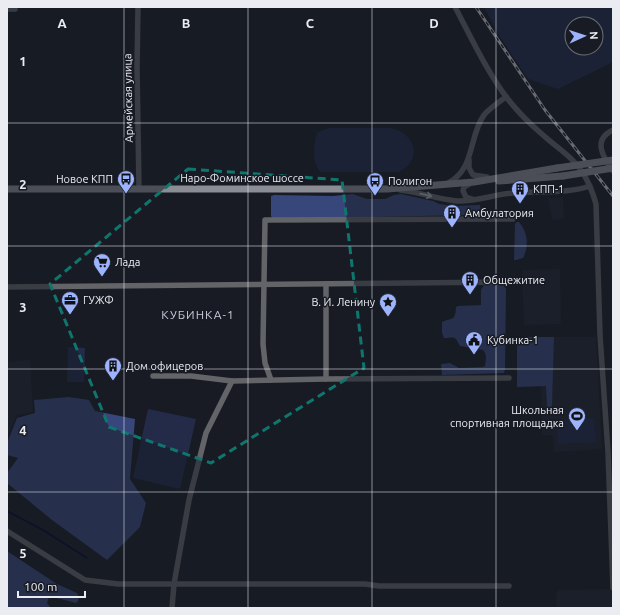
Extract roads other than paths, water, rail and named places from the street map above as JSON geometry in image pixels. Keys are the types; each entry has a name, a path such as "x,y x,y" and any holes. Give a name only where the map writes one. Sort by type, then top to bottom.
{"main road":[{"name":"Наро-Фоминское шоссе","path":"475,182 613,160"},
{"name":"Наро-Фоминское шоссе","path":"7,189 388,189 520,180 613,169"}],"street":[{"path":"7,9 15,9 15,7"},
{"name":"Армейская улица","path":"138,7 137,67 140,189"},
{"path":"455,7 506,97 543,136 576,163 590,186 596,204 600,335 608,452 613,588"},
{"path":"444,185 458,176 469,156 484,115 506,97"},
{"path":"613,130 605,134 601,148 603,156 613,169"},
{"path":"469,156 469,168 473,175 496,178"},
{"path":"475,182 467,184 464,187 464,194 466,197 478,199"},
{"path":"388,189 412,192 456,201 468,201 514,193 575,190 590,186"},
{"path":"270,380 265,363 263,344 265,220 513,219"},
{"path":"7,287 264,283 326,284 512,282"},
{"path":"326,284 326,379"},
{"path":"153,376 191,376 232,381 509,378"},
{"path":"172,608 174,584 189,500 206,434 232,381"},
{"path":"7,531 84,580 118,584 509,586"}],"waterway":[{"path":"7,511 43,530 87,558"}],"railway":[{"path":"476,7 545,110 613,196"}],"place":[{"name":"Новое КПП","path":"126,194"},
{"name":"Полигон","path":"375,196"},
{"name":"КПП-1","path":"520,204"},
{"name":"Амбулатория","path":"452,228"},
{"name":"Лада","path":"102,277"},
{"name":"Общежитие","path":"470,295"},
{"name":"ГУЖФ","path":"70,315"},
{"name":"В. И. Ленину","path":"388,317"},
{"name":"Кубинка-1","path":"474,355"},
{"name":"Дом офицеров","path":"113,381"},
{"name":"Школьная спортивная площадка","path":"577,431"}],"district":[{"name":"КУБИНКА-1","path":"198,314"}]}
